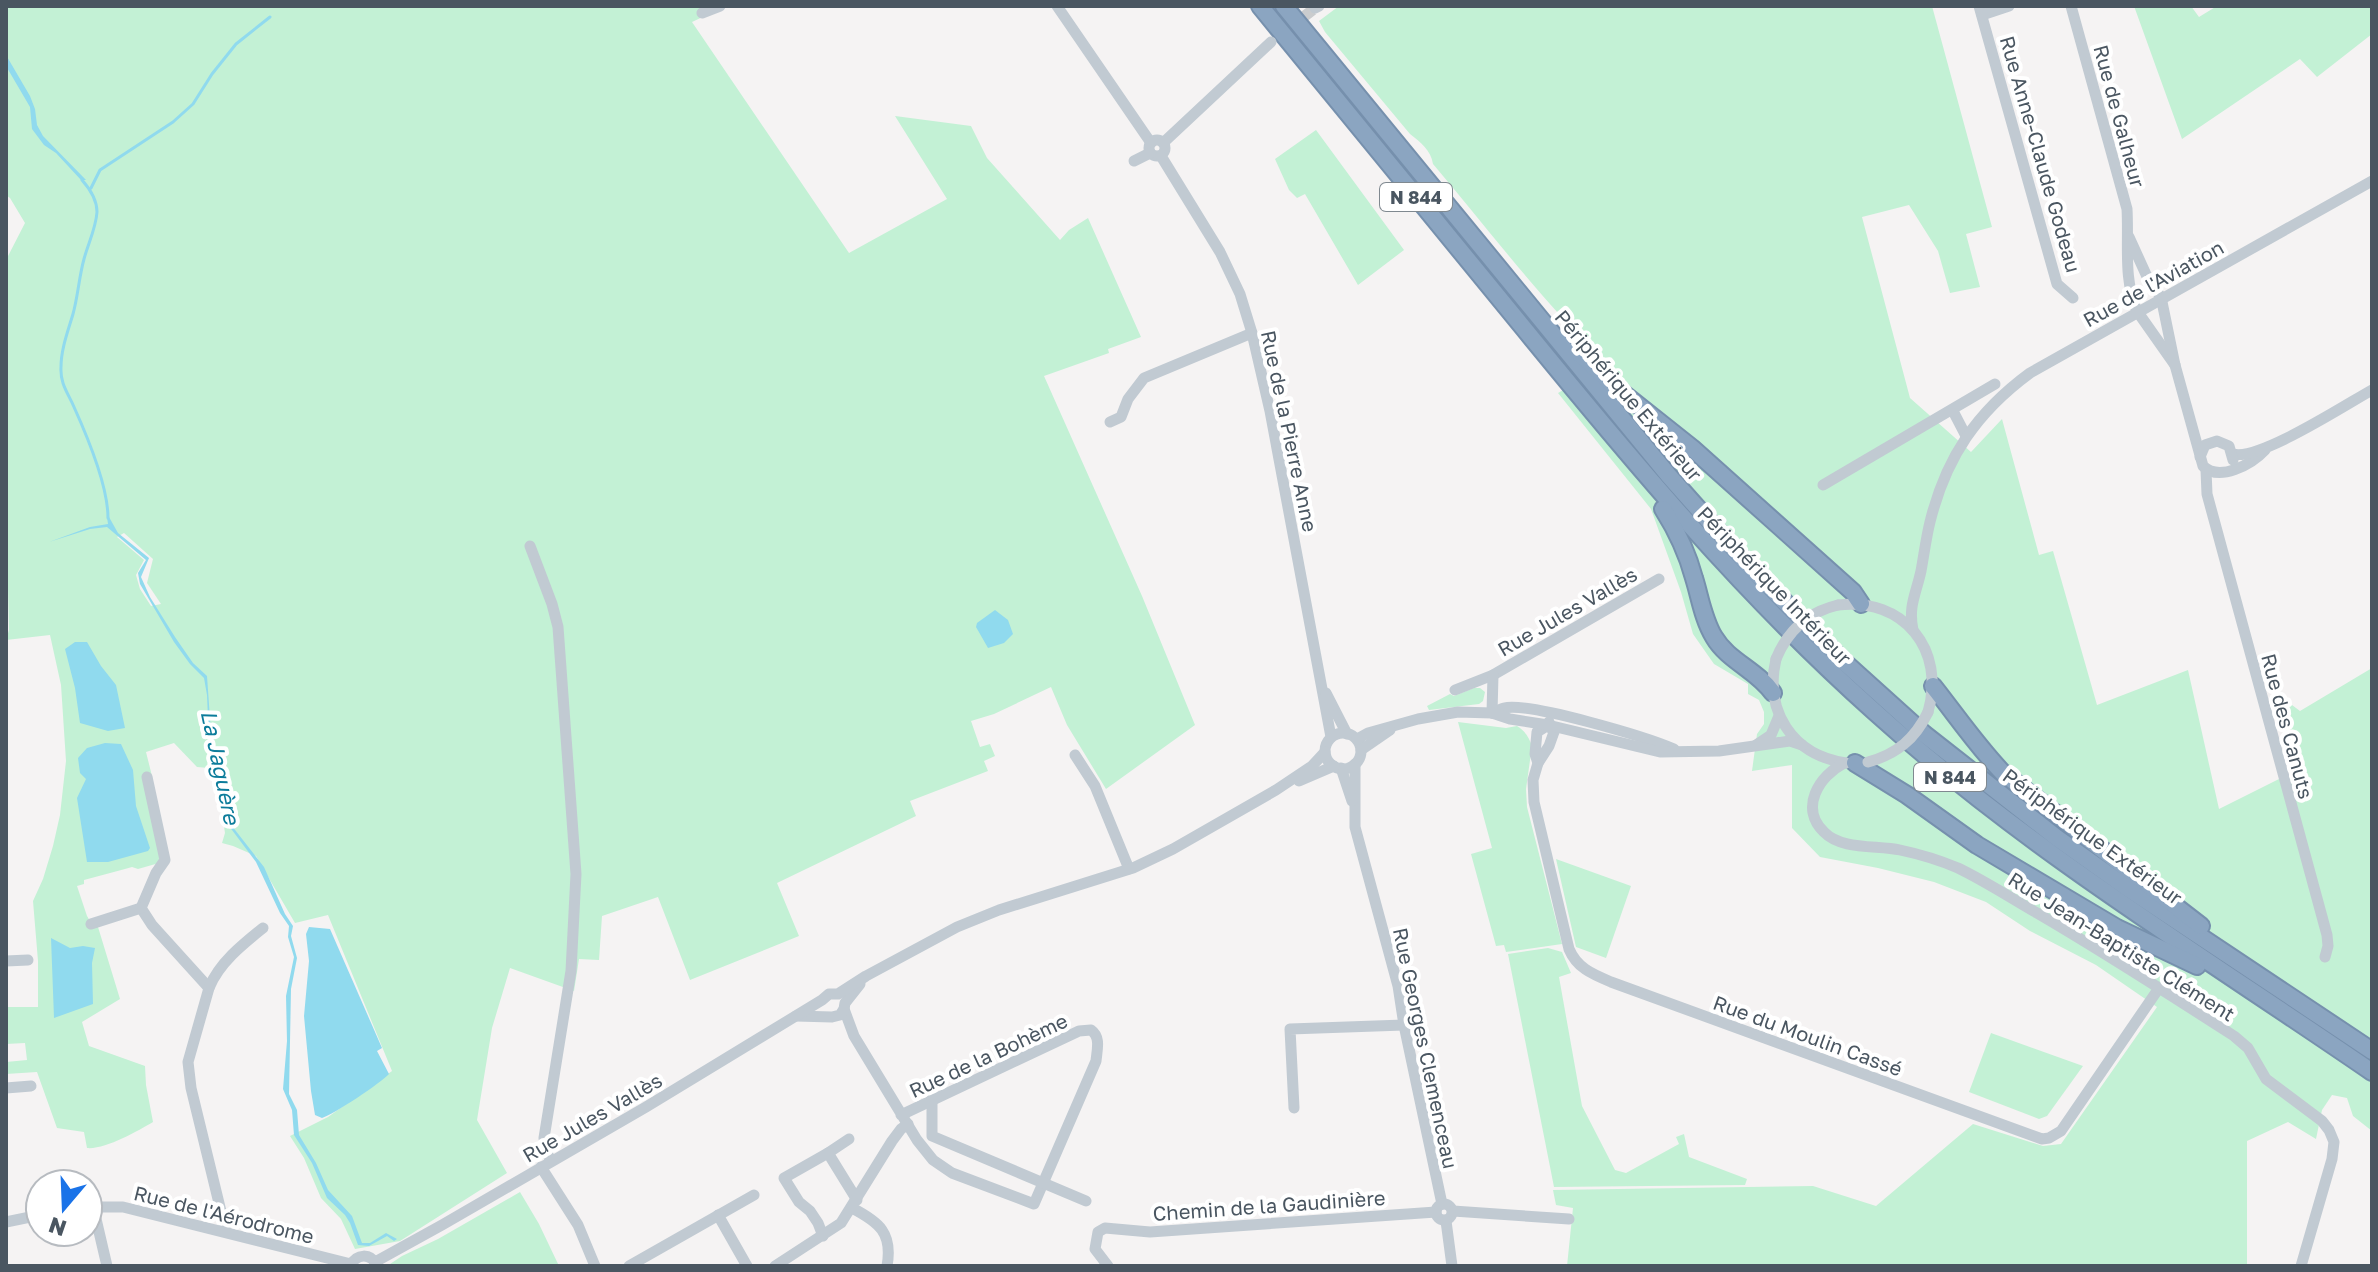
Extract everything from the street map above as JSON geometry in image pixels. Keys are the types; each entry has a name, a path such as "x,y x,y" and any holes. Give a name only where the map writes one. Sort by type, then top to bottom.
{"highway":[{"name":"Périphérique Intérieur","path":"1260,6 1659,492 1807,649 1946,774 2078,875 2372,1072"},
{"name":"Périphérique Extérieur","path":"1284,6 1706,519 1789,609 1843,661 1924,734 2087,860 2372,1051"},
{"path":"1537,316 1553,323 1598,372 1692,448 1853,592 1861,604"},
{"path":"1659,492 1662,508 1684,547 1711,633 1724,650 1761,677 1773,693"},
{"path":"1933,686 2003,773 2212,934 2218,948"},
{"path":"1856,763 1977,845 2105,921 2195,965 2266,1011 2282,1012"}],"street":[{"path":"702,13 720,6"},
{"name":"Rue de la Pierre Anne","path":"1057,6 1156,149 1220,252 1240,294 1270,411 1331,737"},
{"path":"1981,11 2009,6"},
{"name":"Rue de Galheur","path":"2071,6 2127,209 2129,236 2126,259 2137,311"},
{"name":"Rue Anne-Claude Godeau","path":"1981,11 2057,284 2073,298"},
{"path":"1134,161 1156,149 1271,42"},
{"name":"Rue de l'Aviation","path":"1913,630 1910,606 1935,503 1949,466 1966,436 1995,403 2030,373 2372,181"},
{"name":"Rue de Galheur","path":"2129,236 2149,281 2161,297"},
{"path":"2161,297 2175,365 2206,470 2223,472 2254,460 2265,450"},
{"path":"2137,311 2175,365"},
{"path":"1110,422 1121,417 1128,399 1144,378 1252,333"},
{"path":"1823,485 1995,384"},
{"path":"2233,454 2245,456 2265,450 2372,390"},
{"path":"1953,411 1966,436"},
{"path":"2200,458 2205,445 2217,441 2226,443 2233,454 2233,463 2223,472"},
{"name":"Rue des Canuts","path":"2206,470 2207,494 2327,935 2325,957"},
{"name":"Rue des Canuts","path":"2211,505 2211,494 2223,472"},
{"path":"530,546 558,627 576,874 571,971 544,1138 546,1164 578,1225 595,1266"},
{"name":"Rue Jules Vallès","path":"1455,690 1493,675 1659,579"},
{"path":"1889,612 1914,593"},
{"path":"1819,785 1827,774 1894,752 1922,724 1928,712 1933,686 1930,660 1923,645 1913,630 1889,612 1861,604 1838,605 1818,611 1800,623 1785,640 1776,659 1773,693 1779,716 1802,745 1813,753 1856,763"},
{"name":"Rue Jules Vallès","path":"1492,713 1493,675"},
{"name":"Rue de la Pierre Anne","path":"1321,685 1355,741"},
{"path":"830,1016 840,1015 842,1002 866,976 957,927 999,910 1129,869 1173,849 1312,766 1325,752 1331,737 1355,741 1368,733 1434,715 1492,713 1505,708 1551,724 1633,735 1679,750 1719,751 1790,741 1802,745"},
{"path":"1755,746 1771,735 1779,716"},
{"name":"Rue du Moulin Cassé","path":"1551,724 1537,732 1534,802 1569,949 1583,969 1611,982 2042,1139 2061,1131 2159,988"},
{"path":"1276,790 1338,767 1355,764 1355,741"},
{"path":"1325,752 1326,757 1338,767"},
{"name":"Rue Jean-Baptiste Clément","path":"1813,753 1819,771 1819,785 1812,807 1817,823 1827,835 1853,844 1918,854 1960,869 2094,946 2234,1036 2248,1048 2266,1079 2315,1115 2329,1130 2334,1149 2301,1266"},
{"path":"1075,755 1095,786 1129,869"},
{"name":"Rue Georges Clemenceau","path":"1355,764 1355,827 1398,986 1452,1266"},
{"name":"Rue Georges Clemenceau","path":"1338,767 1354,806"},
{"path":"91,924 141,908 165,860 147,777"},
{"path":"141,908 152,925 209,988"},
{"path":"226,1232 191,1088 188,1062 215,974 263,928"},
{"path":"6,961 28,960"},
{"path":"854,1036 821,1006 822,1000 829,994 842,1002 854,1036 933,1160 952,1173 1034,1204 1044,1183"},
{"name":"Rue Jules Vallès","path":"376,1264 684,1085 822,1000"},
{"name":"Rue Jules Vallès","path":"796,1016 830,1016"},
{"path":"1294,1108 1290,1029 1404,1025"},
{"name":"Rue de la Bohème","path":"905,1120 932,1099 1079,1031 1091,1030 1098,1040 1096,1061 1044,1183"},
{"path":"6,1088 31,1086"},
{"path":"932,1099 932,1136 1086,1201"},
{"path":"775,1266 841,1223 905,1120"},
{"path":"823,1236 810,1211 799,1202 784,1178 849,1139"},
{"path":"828,1153 855,1204 879,1224 887,1239 887,1266"},
{"path":"629,1266 649,1261 686,1232 754,1195"},
{"name":"Rue de l'Aérodrome","path":"104,1206 123,1207 351,1265 356,1258 364,1256 376,1264"},
{"path":"1444,1212 1569,1219"},
{"name":"Chemin de la Gaudinière","path":"1108,1266 1095,1249 1098,1232 1105,1228 1150,1232 1444,1212"},
{"path":"718,1215 747,1266"}],"green space":[{"path":"6,6 726,6 692,22 849,253 947,199 895,116 971,126 987,158 1060,240 1088,218 1141,337 1108,349 1109,353 1044,376 1142,596 1195,725 1106,789 1067,725 1051,687 994,714 971,721 980,747 990,744 995,756 984,761 988,771 910,801 916,816 777,883 799,936 690,980 658,897 602,916 599,960 579,959 574,991 510,968 492,1028 477,1120 507,1173 400,1241 355,1249 341,1219 321,1198 304,1158 290,1136 328,1117 392,1071 328,915 295,923 256,856 222,843 225,798 209,768 197,767 174,743 146,752 152,776 159,863 84,880 84,884 77,886 87,916 93,926 98,927 120,999 82,1022 89,1046 145,1066 153,1122 111,1143 87,1148 84,1132 57,1128 37,1072 6,1074 6,1062 27,1060 25,1043 6,1044 6,1007 38,1007 33,901 53,846 66,761 61,685 50,635 6,640 9,630 6,260 25,223 6,195","holes":["124,533 153,559 147,583 161,604 151,606 140,589 136,575 144,560 117,537"]},
{"path":"1339,6 1932,6 1992,227 1966,234 1980,287 1950,293 1938,251 1909,205 1862,217 1910,398 1971,452 2002,419 2039,555 2053,551 2097,705 2188,670 2219,809 2293,774 2276,693 2300,711 2372,668 2372,1131 2353,1116 2347,1098 2332,1095 2322,1110 2316,1139 2288,1122 2247,1141 2247,1266 1567,1266 1573,1208 1556,1205 1553,1190 1813,1186 1876,1206 1973,1124 2043,1146 2061,1144 2157,1007 2096,965 2030,931 1986,902 1934,882 1820,857 1792,828 1792,765 1752,771 1757,734 1764,724 1764,712 1759,700 1748,694 1748,684 1714,664 1693,634 1651,509 1558,393 1608,364 1518,267 1433,164 1424,147 1325,32 1319,21"},
{"path":"2134,6 2191,6 2199,17 2217,6 2372,6 2372,34 2317,77 2300,59 2182,139"},
{"path":"1316,130 1404,250 1358,285 1305,194 1297,198 1289,190 1275,159"},
{"path":"1474,688 1485,692 1479,704 1429,710 1427,706 1450,694 1454,696"},
{"path":"1458,722 1506,728 1517,726 1530,740 1527,807 1562,944 1506,952 1504,945 1496,946 1471,854 1492,848"},
{"path":"1556,859 1631,886 1606,958 1576,947"},
{"path":"1548,948 1562,952 1571,973 1559,977 1582,1106 1615,1170 1626,1173 1679,1144 1676,1137 1684,1134 1689,1157 1747,1179 1745,1185 1554,1187 1508,954"},
{"path":"1991,1033 2083,1066 2047,1116 2039,1119 1969,1092"},
{"path":"520,1192 559,1266 387,1266 402,1256"}],"water":[{"path":"6,55 30,96 43,136 86,180 81,180 56,153 44,145 32,129 30,107 6,66"},
{"path":"107,517 118,533 149,558 141,577 150,597 193,663 207,676 211,733 233,796 232,826 264,867 293,926 291,936 297,958 291,989 289,1094 297,1110 299,1135 328,1190 352,1216 362,1243 370,1243 386,1233 397,1239 394,1241 387,1236 369,1246 358,1245 350,1223 327,1198 312,1163 294,1135 292,1110 283,1089 287,1041 286,996 294,957 288,937 289,926 256,862 229,826 230,796 214,762 209,741 204,678 174,642 140,584 138,573 146,560 107,527 49,542 90,527 108,524"},
{"path":"995,610 1008,620 1013,634 1004,643 988,648 976,627"},
{"path":"75,642 87,642 116,685 125,728 108,731 80,723 65,649"},
{"path":"105,743 121,744 133,770 136,806 150,848 108,862 87,862 77,798 86,779 80,773 78,758 87,748"},
{"path":"309,927 330,929 382,1048 377,1051 389,1074 357,1098 322,1118 315,1115 304,1016 309,961 306,934"},
{"path":"51,938 70,948 95,948 92,963 93,1004 54,1018"}],"waterway":[{"path":"91,188 100,170 173,122 193,104 236,44 270,17"},
{"name":"La Jaguère","path":"82,180 92,194 97,212 63,347 61,373 96,462 105,491 108,518"}],"tunnel":[{"path":"1278,37 1315,8"}]}
